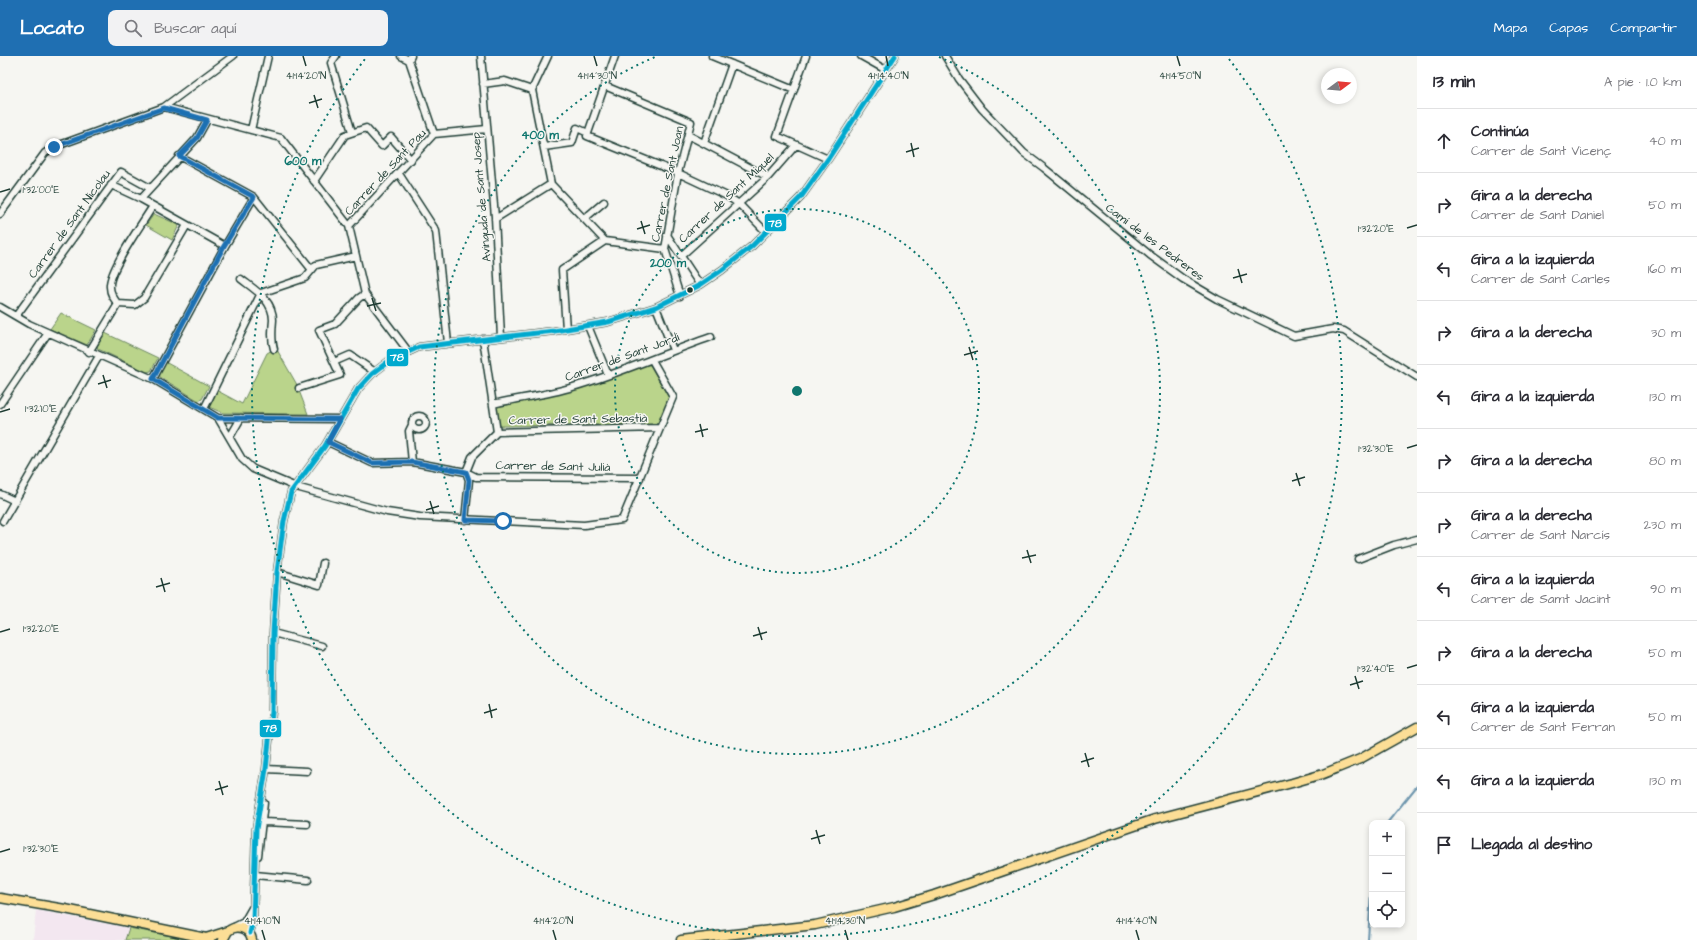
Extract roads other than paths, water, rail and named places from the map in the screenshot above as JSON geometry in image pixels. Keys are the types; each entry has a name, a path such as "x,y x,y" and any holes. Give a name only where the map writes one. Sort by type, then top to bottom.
{"main road":[{"path":"681,940 815,925 908,903 1155,819 1323,774 1360,759 1417,727"},
{"path":"0,898 66,908 208,939 231,929 243,928 253,938"},
{"path":"223,940 231,929"}],"street":[{"path":"0,214 45,152 54,147 164,108 233,56"},
{"path":"251,130 268,56"},
{"path":"336,56 331,63 352,132"},
{"path":"401,56 410,58 434,134"},
{"name":"Avinguda de Sant Josep","path":"481,56 486,130 495,219 501,337"},
{"path":"548,56 532,90 551,184 605,241 665,249"},
{"path":"712,56 794,90"},
{"name":"Carrer de Sant Miquel","path":"681,256 768,177 796,145 777,136 806,56"},
{"path":"861,56 886,70"},
{"path":"253,938 256,829 266,769 272,712 273,633 277,572 288,500 291,492 328,442 358,389 374,372 389,361 408,351 448,343 588,326 627,317 656,307 700,285 737,258 801,197 828,159 895,56"},
{"name":"Camí de les Pedreres","path":"946,56 959,79 982,109 1024,154 1044,168 1150,255 1182,279 1217,299 1294,336 1333,328 1344,331 1417,377"},
{"path":"588,135 605,86 613,57"},
{"path":"704,143 732,64"},
{"path":"483,84 505,81 532,90"},
{"name":"Carrer de Sant Joan","path":"605,86 691,122 678,173 665,249 680,296"},
{"path":"164,108 281,138 349,226 365,294 408,351"},
{"path":"141,199 197,138 207,120"},
{"path":"314,181 345,135 366,128 382,146 391,137 411,160"},
{"path":"544,147 572,143 576,128 588,135 678,173 727,196 739,204 766,232"},
{"name":"Carrer de Sant Pau","path":"349,226 434,134 486,130"},
{"path":"688,135 768,177"},
{"path":"796,145 828,159"},
{"path":"179,156 254,197 312,270"},
{"name":"Carrer de Sant Nicolau","path":"16,316 121,172 150,188"},
{"path":"398,174 436,231 448,343"},
{"path":"495,219 551,184"},
{"path":"111,185 141,199 224,246"},
{"path":"153,379 224,246 254,197"},
{"path":"584,219 604,202"},
{"path":"153,206 112,273 110,288 112,297 118,304 135,305 144,298 187,225"},
{"path":"667,235 700,285"},
{"path":"566,329 562,270 605,241"},
{"path":"204,409 261,293 305,278 316,265 356,256"},
{"path":"241,280 265,297 273,318 271,341 274,349"},
{"path":"299,388 340,375 326,349 319,330 335,324 359,298 365,294"},
{"path":"89,352 118,304"},
{"path":"656,307 673,350"},
{"path":"1,308 48,333 153,379 204,409 218,418 242,459 253,468 296,487 399,514 420,517 584,525 619,521 624,519 673,397 652,360"},
{"path":"588,326 608,375"},
{"path":"0,404 48,333"},
{"name":"Carrer de Sant Jordi","path":"493,404 573,387 652,360 673,350 711,336"},
{"path":"465,520 469,480 466,472 472,457 497,432 483,339"},
{"path":"334,362 350,355 374,372"},
{"path":"3,521 99,356"},
{"path":"218,418 340,419"},
{"path":"230,437 241,418"},
{"path":"412,428 412,462"},
{"name":"Carrer de Sant Sebastià","path":"497,432 660,428"},
{"name":"Carrer de Sant Julià","path":"328,442 372,463 412,462 466,472 476,477 640,478"},
{"path":"0,494 15,501"},
{"path":"1358,559 1394,545 1417,539"},
{"path":"277,572 320,585 323,563"},
{"path":"273,633 322,646"},
{"path":"266,769 307,770"},
{"path":"255,875 264,822 266,769"},
{"path":"264,822 307,824"},
{"path":"255,875 308,880"},
{"path":"231,929 246,919 254,903"}],"waterway":[{"path":"1389,820 1417,786"},
{"path":"1368,940 1371,892"}]}
